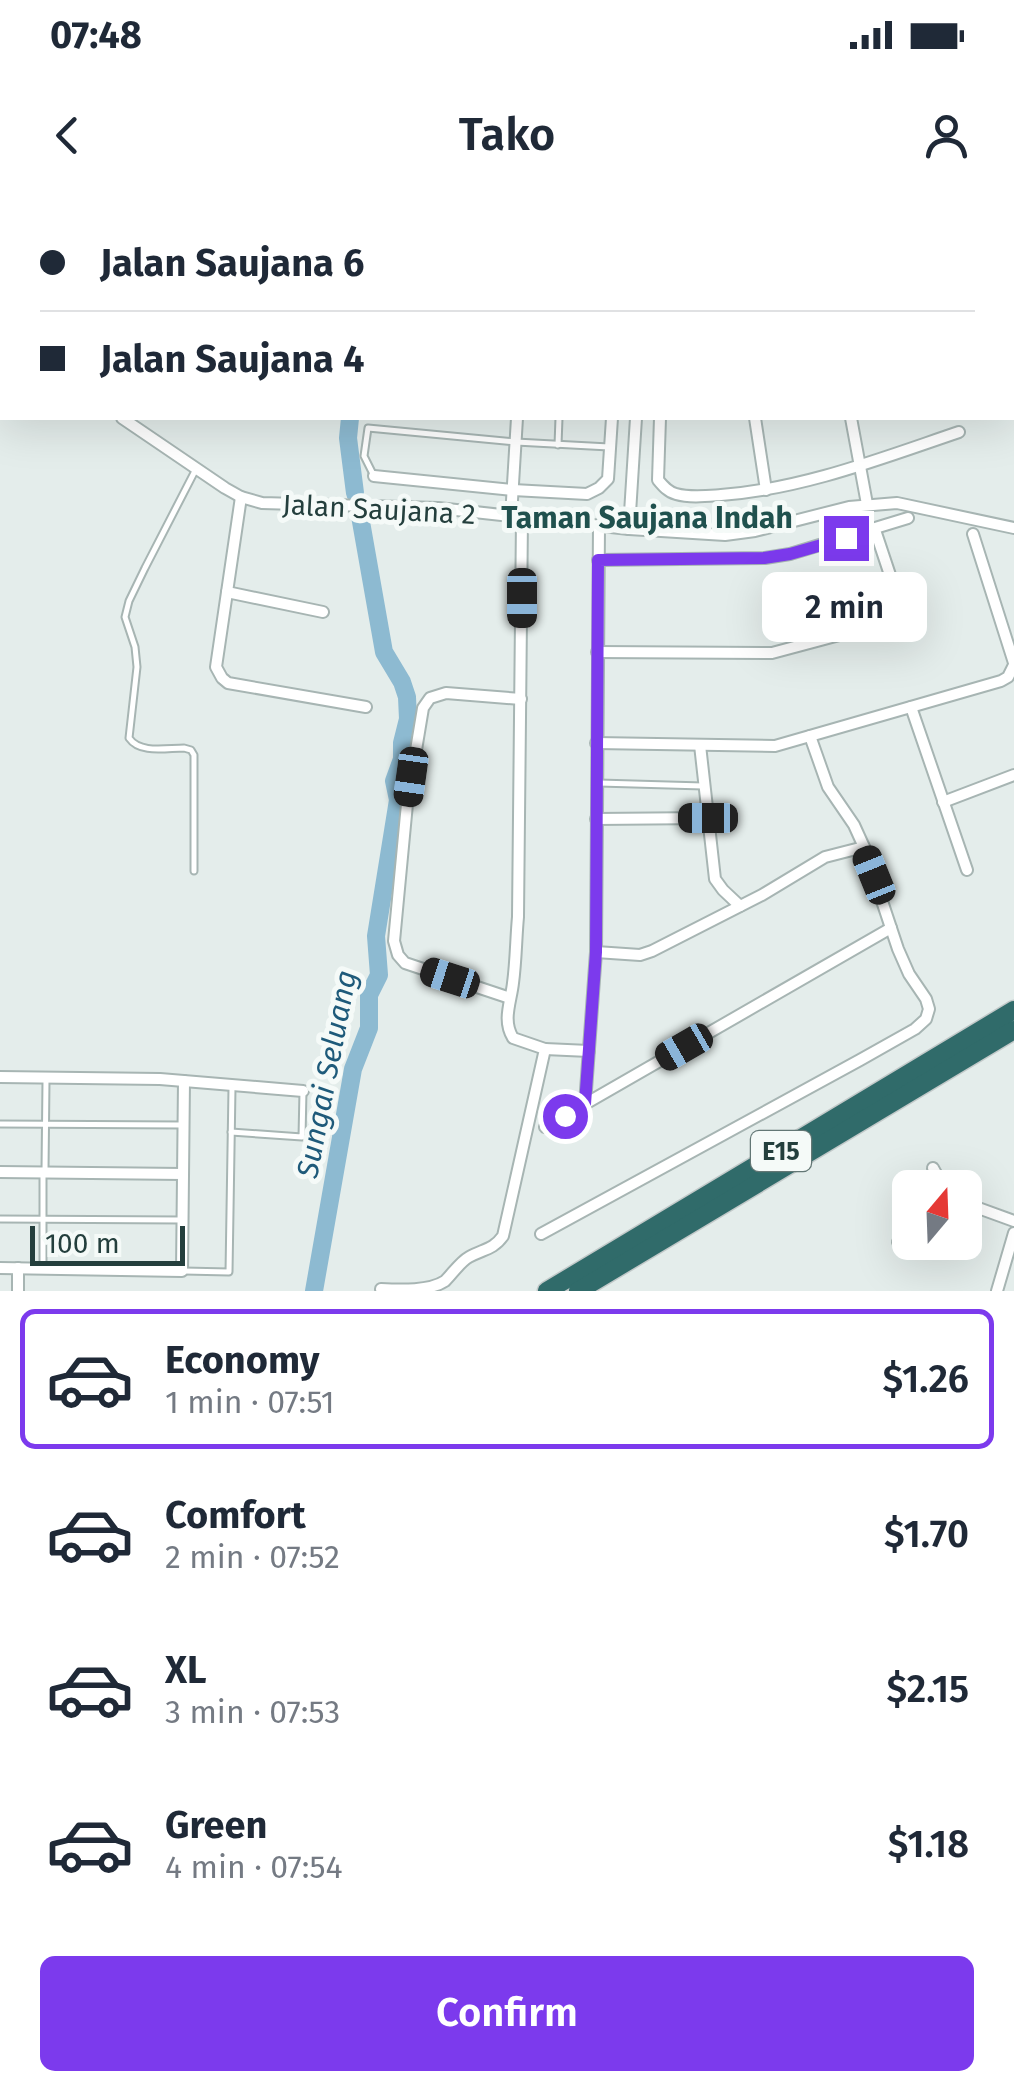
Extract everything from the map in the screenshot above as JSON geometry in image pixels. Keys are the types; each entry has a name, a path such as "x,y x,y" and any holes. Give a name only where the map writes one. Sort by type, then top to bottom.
{"highway":[{"name":"E15","path":"547,1291 1014,1010"},
{"name":"E15","path":"578,1291 1014,1030"}],"street":[{"name":"Jalan Saujana 2","path":"125,420 241,497 262,503 438,508 629,529 725,535 867,504 898,503 1013,531"},
{"path":"517,420 513,490 520,699 518,916 508,1029 513,1038 545,1049 589,1051"},
{"path":"374,476 587,494 608,480 612,420"},
{"path":"629,529 636,420"},
{"path":"660,420 658,480 671,493 703,496 766,490 860,465 958,432"},
{"path":"755,420 766,490"},
{"path":"851,420 867,504"},
{"path":"241,497 216,668 228,682 366,706"},
{"path":"598,560 764,558 790,554 908,518"},
{"path":"585,1104 596,952 599,526"},
{"path":"597,652 772,653 888,622 898,609 898,598 875,530"},
{"path":"596,743 776,746 1001,681 1013,666 973,534"},
{"path":"227,592 323,612"},
{"path":"510,998 405,963 394,942 407,804 423,708 430,698 446,693 520,699"},
{"path":"910,707 967,870"},
{"path":"541,1234 926,1020 926,999 909,974 864,848 828,787 810,736"},
{"path":"700,745 716,879 740,906"},
{"path":"944,802 1014,775"},
{"path":"596,819 708,818"},
{"path":"596,952 652,952 825,858 864,848"},
{"path":"545,1128 891,928"},
{"path":"381,1288 415,1291 440,1286 467,1258 490,1250 503,1236 545,1049"},
{"path":"0,1077 184,1081 304,1091"},
{"path":"0,1268 182,1271 184,1081"},
{"path":"0,1172 183,1174"},
{"path":"982,1209 1014,1221"},
{"path":"997,1291 1014,1233"},
{"path":"18,1268 18,1291"}],"lane":[{"path":"558,445 559,420"},
{"path":"374,476 364,456 368,428 610,448"},
{"path":"194,871 194,755 184,748 139,748 132,744 129,738 137,667 125,617 129,601 196,468"},
{"path":"596,783 704,786"},
{"path":"43,1268 46,1078"},
{"path":"182,1271 229,1272 232,1085"},
{"path":"231,1132 302,1138 304,1091"},
{"path":"0,1124 184,1125"},
{"path":"0,1219 183,1220"}],"waterway":[{"name":"Sungai Seluang","path":"350,420 348,438 355,493"},
{"name":"Sungai Seluang","path":"314,1291 353,1069 369,1028 369,995 379,975 376,936 398,800 394,781 408,719 402,682 384,652 360,516"}],"district":[{"name":"Taman Saujana Indah","path":"647,518"}],"route":[{"path":"565,1116 585,1104 596,952 598,560 764,558 846,538"}]}
